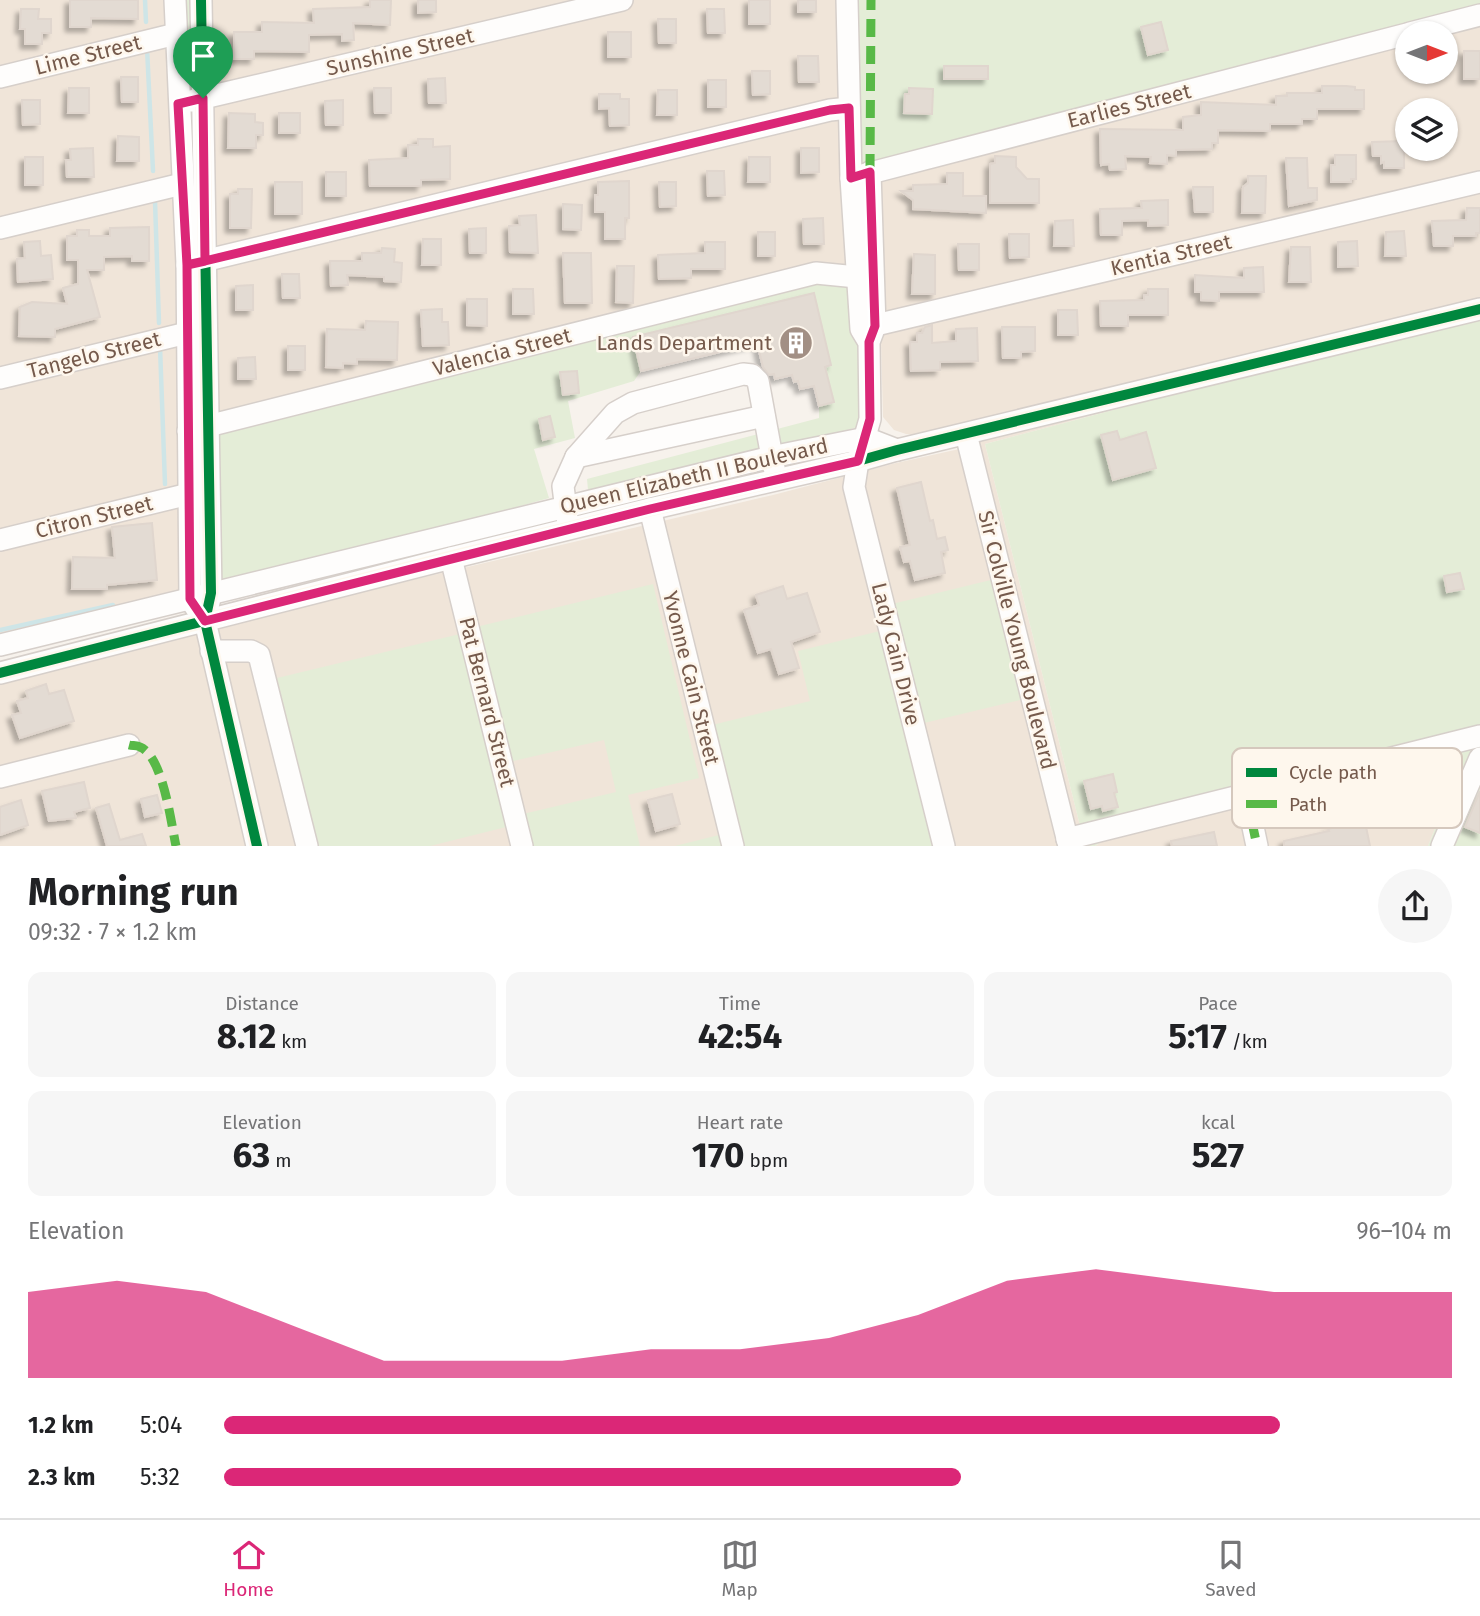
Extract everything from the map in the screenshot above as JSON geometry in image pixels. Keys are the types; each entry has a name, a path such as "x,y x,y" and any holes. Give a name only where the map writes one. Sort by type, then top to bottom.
{"street":[{"path":"175,0 182,184 196,263 187,332 198,428 189,494 200,596 257,846"},
{"path":"200,596 196,263 203,98 201,0"},
{"name":"Sunshine Street","path":"178,104 622,0"},
{"path":"847,0 849,108 861,175 868,332"},
{"name":"Earlies Street","path":"1458,21 1480,15"},
{"name":"Lime Street","path":"0,77 176,34"},
{"name":"Earlies Street","path":"861,175 1395,38"},
{"path":"196,263 849,108"},
{"path":"861,175 857,277 868,332"},
{"name":"Kentia Street","path":"868,332 1480,182"},
{"path":"0,228 182,184"},
{"name":"Valencia Street","path":"198,428 816,273 857,277"},
{"name":"Queen Elizabeth II Boulevard","path":"0,673 650,509 776,481 1480,309"},
{"name":"Tangelo Street","path":"0,378 187,332"},
{"name":"Lady Cain Drive","path":"868,332 870,419 858,461 855,487 944,846"},
{"path":"569,529 563,486 576,457 615,412 633,403 743,374 752,375 758,381 776,481"},
{"path":"576,457 764,416"},
{"name":"Sir Colville Young Boulevard","path":"966,433 1068,842"},
{"path":"866,438 897,450"},
{"name":"Queen Elizabeth II Boulevard","path":"0,645 564,505 866,438"},
{"name":"Citron Street","path":"0,540 189,494"},
{"name":"Yvonne Cain Street","path":"650,509 733,846"},
{"name":"Pat Bernard Street","path":"451,558 522,846"},
{"path":"211,651 251,650 259,655 307,846"},
{"path":"1432,748 1480,736"},
{"path":"0,777 129,745"},
{"path":"1462,800 1480,758"},
{"path":"1068,842 1232,798"},
{"path":"1253,828 1257,846"},
{"path":"1442,846 1450,828"}],"shaded area":[{"path":"0,0 848,0 1395,33 1395,84 1458,84 1458,27 1480,15 1480,313 985,444 1085,846 0,846 0,677 982,444 906,434 894,430 883,417 881,339 857,277 189,431 190,599 0,649"},
{"path":"1232,808 1232,828 1435,828 1428,846 1095,846 1105,839"}],"green space":[{"path":"175,0 201,0 208,426 816,273 857,277 861,413 858,427 775,450 588,490 587,479 819,418 819,406 834,402 825,367 831,365 814,293 633,337 641,371 634,381 568,401 575,438 534,449 549,498 190,599"},
{"path":"848,0 1480,0 1480,15 1457,21 1395,21 1395,37 851,178"},
{"path":"1480,313 1480,846 1428,846 1435,828 1462,828 1462,748 1232,748 1232,808 1105,839 1095,846 1085,846 985,444"},
{"path":"995,579 1024,699 920,724 892,604"},
{"path":"653,584 699,778 628,795 640,846 531,846 523,814 616,792 604,740 509,762 476,627"},
{"path":"884,630 935,846 737,846 708,726 810,701 798,651"},
{"path":"464,633 510,826 430,846 318,846 277,678"},
{"path":"719,835 721,846 675,846"}],"building":[{"path":"70,0 138,0 138,19 91,18 91,27 70,27"},
{"path":"370,0 391,0 390,25 353,23 354,40 342,41 342,34 309,35 309,52 254,51 254,59 234,59 234,32 262,32 262,22 314,23 313,9 370,7"},
{"path":"418,0 436,0 436,12 418,13"},
{"path":"749,0 770,0 770,24 749,24"},
{"path":"798,0 816,0 816,12 798,12"},
{"path":"21,9 39,9 38,19 51,19 51,33 42,33 42,44 25,44 25,29 20,29"},
{"path":"707,9 724,9 725,33 708,33"},
{"path":"658,19 676,19 676,43 659,43"},
{"path":"1161,22 1168,50 1148,55 1141,27"},
{"path":"608,32 631,32 631,57 608,57"},
{"path":"1464,51 1480,51 1480,79 1464,79"},
{"path":"798,56 818,56 819,82 799,82"},
{"path":"944,66 988,66 988,79 944,79"},
{"path":"752,71 770,71 770,94 753,95"},
{"path":"121,77 138,77 138,102 122,102"},
{"path":"445,78 446,103 429,103 428,79"},
{"path":"708,80 726,80 726,107 708,107"},
{"path":"1322,86 1346,86 1364,90 1364,109 1317,109 1317,119 1302,119 1302,124 1270,124 1270,131 1218,130 1218,143 1212,143 1212,149 1176,150 1176,156 1167,155 1167,164 1150,163 1151,157 1125,156 1126,169 1110,170 1109,164 1101,165 1100,129 1183,130 1183,117 1201,115 1201,102 1276,105 1276,96 1287,96 1287,93 1322,93"},
{"path":"69,88 89,88 89,113 68,113"},
{"path":"374,88 391,88 391,113 375,113"},
{"path":"909,88 933,89 932,114 904,113 905,94 909,94"},
{"path":"658,90 677,90 677,115 657,115"},
{"path":"599,94 620,94 620,99 629,99 629,125 610,126 609,108 599,109"},
{"path":"22,100 40,100 40,124 23,125"},
{"path":"343,100 343,125 326,125 325,101"},
{"path":"229,113 255,114 255,122 263,123 263,135 256,135 256,148 228,148"},
{"path":"279,113 300,113 300,133 279,133"},
{"path":"118,136 139,137 139,161 117,161"},
{"path":"418,139 433,139 433,147 450,146 450,179 421,180 421,186 370,186 369,160 408,158 408,145 418,145"},
{"path":"1395,141 1395,161 1404,161 1404,168 1384,168 1381,156 1373,156 1372,142"},
{"path":"93,148 94,177 67,177 66,160 71,160 70,149"},
{"path":"801,148 819,148 819,172 801,173"},
{"path":"1335,155 1356,155 1356,179 1351,179 1351,182 1331,182 1331,165 1335,165"},
{"path":"995,156 1016,157 1016,167 1027,179 1039,179 1039,203 990,203 990,164 995,163"},
{"path":"25,157 43,157 43,185 25,185"},
{"path":"749,157 770,157 770,182 748,182"},
{"path":"1286,158 1307,158 1308,188 1317,188 1317,200 1289,206"},
{"path":"707,171 724,171 725,195 708,196"},
{"path":"326,172 346,172 346,196 326,196"},
{"path":"947,173 963,173 963,196 986,196 986,213 913,209 913,200 901,191 913,191 913,185 947,184"},
{"path":"1248,176 1266,176 1265,213 1242,213 1243,187 1248,183"},
{"path":"629,181 629,218 625,218 625,239 605,239 605,212 595,212 598,182"},
{"path":"275,182 302,182 302,214 275,214"},
{"path":"659,182 676,182 676,206 660,207"},
{"path":"1193,187 1213,187 1213,212 1195,212"},
{"path":"238,189 252,189 251,228 230,228 230,194 238,194"},
{"path":"1168,200 1168,225 1148,226 1148,220 1122,221 1122,235 1101,235 1100,209 1142,208 1141,201"},
{"path":"563,204 582,205 581,230 563,229"},
{"path":"1467,208 1480,208 1480,233 1476,233 1476,236 1453,236 1453,246 1434,246 1432,221 1466,220"},
{"path":"536,215 538,253 510,252 509,226 520,225 519,216"},
{"path":"823,218 824,244 804,244 803,219"},
{"path":"1073,220 1074,246 1054,246 1055,221"},
{"path":"149,227 149,261 132,261 132,256 104,257 104,270 87,270 100,317 55,329 55,337 19,336 20,307 32,302 67,304 63,288 78,284 78,260 67,260 67,236 77,236 77,230 89,230 89,236 110,236 110,228"},
{"path":"486,228 486,253 470,253 469,229"},
{"path":"1404,231 1406,256 1385,256 1386,232"},
{"path":"758,232 775,232 775,256 758,256"},
{"path":"1009,234 1029,234 1029,257 1010,258"},
{"path":"423,239 441,239 441,265 422,265"},
{"path":"40,241 41,256 51,255 53,279 18,282 17,259 25,258 24,242"},
{"path":"1357,241 1358,266 1338,267 1338,242"},
{"path":"705,242 725,242 725,269 691,269 691,278 659,279 658,255 705,253"},
{"path":"958,244 979,244 979,270 959,270"},
{"path":"1291,247 1310,247 1311,282 1289,282"},
{"path":"382,248 395,249 394,262 402,263 401,282 384,281 384,277 347,275 348,285 331,286 330,261 362,261 362,253 381,253"},
{"path":"563,253 591,253 592,303 565,303"},
{"path":"914,254 935,255 935,294 912,294"},
{"path":"617,266 634,266 633,303 616,302"},
{"path":"1263,267 1264,292 1219,292 1219,301 1201,300 1201,292 1195,292 1195,275 1244,278 1244,268"},
{"path":"282,274 299,274 300,298 283,298"},
{"path":"253,285 253,310 236,310 236,286"},
{"path":"513,289 533,289 534,314 513,314"},
{"path":"1148,289 1168,289 1168,315 1128,315 1128,326 1101,326 1100,301 1144,300"},
{"path":"814,293 831,365 825,367 834,402 819,406 814,386 800,389 798,381 794,382 792,375 775,379 774,374 769,375 763,367 757,343 641,371 633,337"},
{"path":"467,299 487,299 487,326 467,325"},
{"path":"442,309 442,322 448,322 449,345 423,346 421,310"},
{"path":"1058,310 1077,310 1078,335 1058,335"},
{"path":"366,321 398,322 397,360 357,359 357,364 343,363 343,368 326,367 327,329 365,330"},
{"path":"932,325 932,343 956,341 956,329 977,328 978,361 940,362 940,370 911,371 910,342 917,342 917,333 922,333 925,327"},
{"path":"1002,327 1035,327 1035,351 1021,352 1021,358 1003,358"},
{"path":"288,346 305,346 305,370 288,370"},
{"path":"255,357 256,379 238,379 238,358"},
{"path":"577,371 579,393 563,395 560,372"},
{"path":"550,416 555,437 543,440 539,419"},
{"path":"1117,431 1120,440 1146,432 1156,468 1113,480 1101,435"},
{"path":"921,482 937,539 945,537 948,550 941,552 945,573 915,580 910,561 904,562 900,547 910,545 897,488"},
{"path":"152,523 157,580 107,585 107,589 72,589 73,557 115,558 112,527"},
{"path":"1460,573 1464,589 1447,592 1444,576"},
{"path":"783,586 787,599 807,593 820,632 791,642 799,668 779,674 771,649 758,653 744,610 759,605 756,595"},
{"path":"46,684 49,694 64,690 74,721 20,738 12,715 21,713 17,701 28,698 26,691"},
{"path":"1113,774 1118,807 1103,811 1102,806 1091,809 1084,781"},
{"path":"84,782 90,808 74,812 76,818 49,821 42,791"},
{"path":"1480,791 1480,833 1465,827"},
{"path":"672,794 680,824 656,831 648,800"},
{"path":"157,795 162,813 145,817 141,799"},
{"path":"21,800 28,825 0,835 0,807"},
{"path":"109,804 120,840 142,834 146,846 107,846 96,808"},
{"path":"1366,828 1370,846 1284,846 1284,841 1329,831 1328,829"},
{"path":"1214,832 1217,846 1172,846 1171,841"}],"waterway":[{"path":"145,0 146,22"},
{"path":"147,48 153,171"},
{"path":"155,201 159,323"},
{"path":"160,347 165,484"},
{"path":"0,630 113,605"}],"marked path":[{"path":"870,172 871,0"},
{"path":"129,745 140,747 155,763 165,791 176,846"},
{"path":"1253,828 1257,846"}],"cycle path":[{"path":"201,0 211,593 205,621 257,846"},
{"path":"0,673 650,509 1480,309"}],"place":[{"name":"Lands Department","path":"796,343"}],"route":[{"path":"203,98 178,104 187,265 205,261 830,110 849,108 851,178 870,172 875,326 869,342 870,419 858,461 650,509 205,621 190,599 187,265 205,261 203,98"}]}
